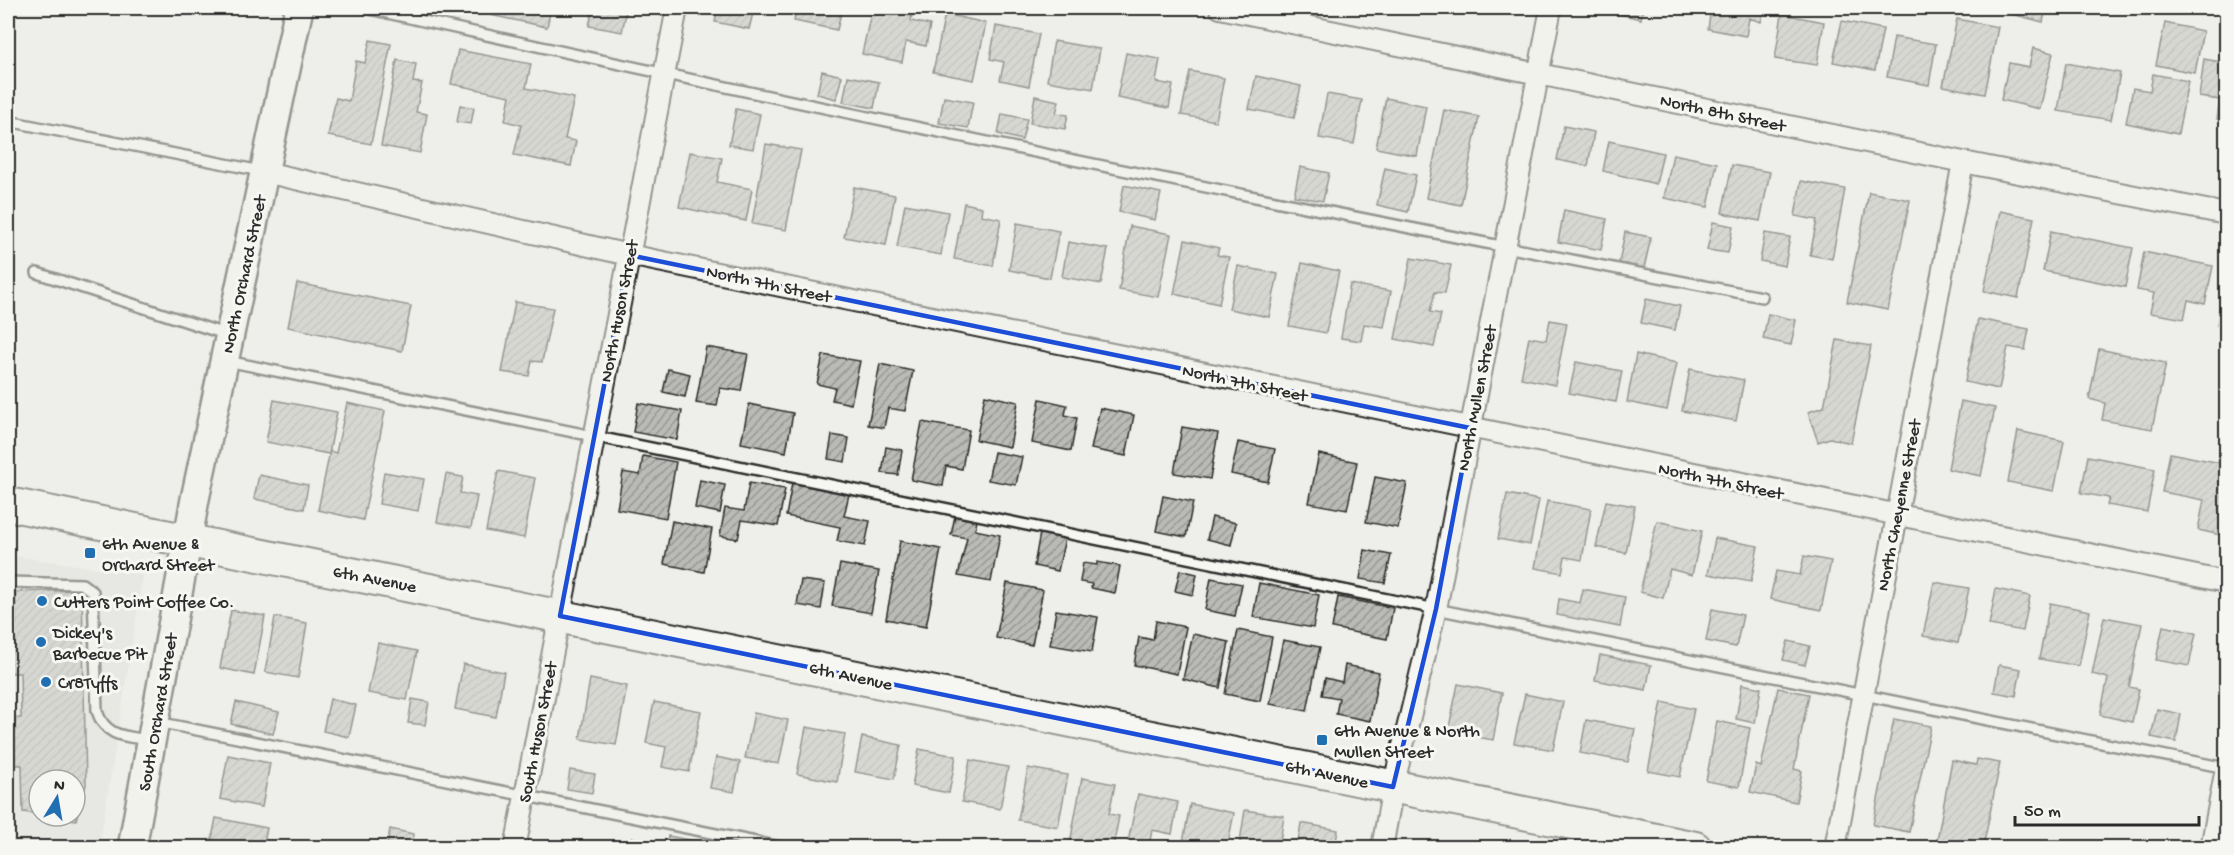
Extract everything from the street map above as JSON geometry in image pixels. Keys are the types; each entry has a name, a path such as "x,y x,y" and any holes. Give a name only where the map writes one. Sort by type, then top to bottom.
{"main road":[{"name":"6th Avenue","path":"8,504 1695,848"}],"street":[{"name":"North Orchard Street","path":"188,540 299,8"},
{"name":"North Huson Street","path":"560,616 677,8"},
{"name":"North 8th Street","path":"1220,8 1963,162 2226,214"},
{"name":"North Mullen Street","path":"1382,848 1436,609 1551,8"},
{"name":"North Cheyenne Street","path":"1835,848 1963,162"},
{"name":"North 7th Street","path":"265,172 629,255 2226,582"},
{"name":"South Orchard Street","path":"132,848 188,540"},
{"name":"South Huson Street","path":"514,848 560,616"},
{"path":"2211,848 2226,768"}],"lane":[{"path":"365,8 664,75 1506,248 1762,297"},
{"path":"2221,8 2226,9"},
{"path":"8,121 265,172"},
{"path":"37,273 228,348 593,437 2226,768"},
{"path":"8,582 82,584 93,592 97,711 100,723 112,733 153,731 524,794 786,848"}],"highlighted area":[{"path":"629,255 1470,428 1436,609 1393,787 560,616"}],"shaded area":[{"path":"8,555 143,575 99,847 8,847"}],"building":[{"path":"492,8 551,8 547,27 490,15"},
{"path":"593,8 627,8 622,32 589,26"},
{"path":"718,8 772,8 771,13 754,9 749,29 715,22"},
{"path":"797,8 842,8 837,30 794,21"},
{"path":"872,8 913,8 911,21 930,25 926,46 906,42 902,62 862,54"},
{"path":"1602,8 1643,8 1641,19 1601,10"},
{"path":"1711,8 1764,8 1761,22 1749,18 1746,36 1708,29"},
{"path":"2008,8 2046,8 2043,22 2007,13"},
{"path":"945,14 986,23 974,80 933,72"},
{"path":"1782,14 1824,22 1817,65 1775,59"},
{"path":"1957,19 1998,27 1985,94 1943,86"},
{"path":"1842,21 1883,29 1875,70 1833,62"},
{"path":"2165,23 2203,31 2195,73 2156,65"},
{"path":"996,26 1039,34 1029,86 1000,80 1004,62 990,59"},
{"path":"1894,37 1936,44 1929,85 1887,77"},
{"path":"370,40 391,44 371,144 328,136 336,98 349,101 356,61 365,63"},
{"path":"1054,41 1100,49 1093,89 1047,81"},
{"path":"2033,48 2053,53 2040,109 2001,100 2009,63 2029,67"},
{"path":"458,50 531,64 526,88 574,98 565,139 576,141 571,166 514,155 521,125 505,121 510,96 451,84"},
{"path":"1126,53 1160,59 1156,82 1173,85 1169,108 1117,98"},
{"path":"2204,59 2226,63 2226,120 2217,119 2220,100 2199,97"},
{"path":"397,60 416,64 413,82 422,83 416,112 427,114 420,153 381,146"},
{"path":"2066,63 2120,73 2111,120 2058,111"},
{"path":"822,71 842,76 836,99 817,94"},
{"path":"1190,71 1224,78 1216,121 1181,115"},
{"path":"2153,74 2188,81 2178,134 2126,123 2133,88 2150,91"},
{"path":"848,76 879,82 874,108 843,102"},
{"path":"1256,76 1301,86 1294,118 1249,109"},
{"path":"1327,94 1362,100 1354,144 1319,138"},
{"path":"1035,96 1059,101 1056,113 1068,115 1065,129 1030,123"},
{"path":"944,97 973,102 968,128 939,123"},
{"path":"1386,98 1426,106 1417,156 1376,148"},
{"path":"460,105 474,108 471,124 457,122"},
{"path":"736,109 760,114 753,149 729,145"},
{"path":"1444,110 1479,117 1461,205 1426,198"},
{"path":"1002,114 1027,119 1022,140 998,134"},
{"path":"1564,126 1594,132 1588,166 1557,160"},
{"path":"1609,141 1663,153 1656,184 1603,171"},
{"path":"766,144 801,150 786,230 752,224"},
{"path":"690,152 722,158 717,182 752,189 746,221 679,207"},
{"path":"1673,154 1717,163 1708,207 1664,198"},
{"path":"1732,165 1770,172 1760,221 1722,213"},
{"path":"1300,167 1329,173 1323,201 1294,196"},
{"path":"1385,168 1416,175 1408,212 1377,205"},
{"path":"1801,181 1845,189 1832,259 1810,255 1817,220 1795,216"},
{"path":"1124,185 1161,193 1155,220 1119,212"},
{"path":"854,187 895,195 886,245 844,237"},
{"path":"1869,192 1910,200 1888,310 1847,302"},
{"path":"964,203 982,207 981,215 1001,219 993,266 954,259"},
{"path":"905,204 948,212 941,255 897,247"},
{"path":"1564,210 1607,219 1601,250 1558,242"},
{"path":"2000,211 2034,218 2018,298 1984,291"},
{"path":"1713,222 1733,226 1728,253 1707,250"},
{"path":"1017,223 1059,231 1050,278 1009,270"},
{"path":"1130,226 1171,234 1158,297 1119,290"},
{"path":"2051,231 2133,248 2125,287 2043,271"},
{"path":"1625,232 1651,237 1644,268 1619,263"},
{"path":"1765,233 1790,237 1785,266 1760,261"},
{"path":"1185,240 1219,248 1217,255 1229,257 1219,304 1174,294"},
{"path":"1068,242 1108,249 1101,284 1062,277"},
{"path":"2144,252 2213,266 2205,304 2188,300 2184,319 2150,313 2154,293 2137,290"},
{"path":"1411,258 1451,265 1445,293 1435,292 1430,312 1441,314 1434,347 1395,339"},
{"path":"1302,263 1339,271 1326,333 1289,326"},
{"path":"1238,266 1278,274 1269,317 1229,309"},
{"path":"2226,282 2226,327 2217,325"},
{"path":"297,283 411,306 402,351 288,327"},
{"path":"1350,284 1391,291 1384,327 1364,324 1361,341 1341,338"},
{"path":"1646,299 1680,306 1675,330 1641,323"},
{"path":"515,302 553,308 542,362 532,361 529,376 502,372"},
{"path":"1768,314 1796,320 1791,345 1763,339"},
{"path":"1978,319 2029,329 2025,350 2008,347 1999,389 1965,382"},
{"path":"1550,320 1567,323 1555,385 1521,378 1529,337 1546,340"},
{"path":"1837,340 1871,346 1851,443 1830,438 1818,442 1808,412 1824,407"},
{"path":"706,347 748,354 741,391 720,388 717,406 696,403"},
{"path":"2099,349 2166,363 2152,429 2102,420 2105,403 2089,399"},
{"path":"1636,354 1677,363 1667,410 1627,402"},
{"path":"823,355 860,361 851,404 832,400 835,388 817,384"},
{"path":"1576,362 1622,371 1616,402 1569,393"},
{"path":"880,364 913,371 905,411 888,408 884,428 868,425"},
{"path":"668,369 690,374 685,397 663,392"},
{"path":"1690,369 1744,380 1736,421 1682,411"},
{"path":"985,395 1018,402 1010,447 976,440"},
{"path":"1040,399 1067,405 1065,415 1077,418 1071,451 1032,443"},
{"path":"274,400 337,412 329,454 266,442"},
{"path":"1961,401 1995,408 1981,476 1948,469"},
{"path":"347,403 385,411 363,520 318,510 330,451 336,453"},
{"path":"638,403 682,411 677,440 633,432"},
{"path":"749,404 793,413 786,452 741,443"},
{"path":"1100,408 1134,415 1126,456 1091,449"},
{"path":"922,422 969,430 962,469 946,466 943,486 911,480"},
{"path":"1182,427 1218,433 1210,479 1174,473"},
{"path":"2018,431 2064,441 2054,491 2008,482"},
{"path":"832,435 849,438 845,462 828,459"},
{"path":"1238,442 1275,449 1268,482 1231,474"},
{"path":"886,447 902,450 898,475 882,473"},
{"path":"994,452 1022,457 1016,485 988,480"},
{"path":"2170,453 2226,464 2226,507 2221,535 2198,530 2204,500 2162,492"},
{"path":"1319,454 1357,462 1347,510 1309,503"},
{"path":"643,456 676,462 666,518 617,509 623,472 640,475"},
{"path":"2088,456 2155,469 2147,512 2107,505 2109,498 2081,493"},
{"path":"498,471 535,478 524,538 486,531"},
{"path":"384,472 424,479 418,511 379,504"},
{"path":"446,474 463,477 460,493 477,496 471,528 437,522"},
{"path":"259,475 308,485 304,509 254,499"},
{"path":"1375,477 1407,483 1398,528 1366,522"},
{"path":"700,480 725,485 720,513 695,508"},
{"path":"749,483 785,489 778,526 742,520 738,539 720,536 725,508 744,511"},
{"path":"792,483 849,494 844,516 870,521 865,546 837,541 840,527 786,516"},
{"path":"1507,494 1539,500 1530,545 1498,539"},
{"path":"1163,496 1193,502 1186,537 1156,531"},
{"path":"1547,501 1591,509 1582,560 1565,557 1562,573 1535,568"},
{"path":"1606,501 1635,506 1626,553 1596,547"},
{"path":"955,516 977,521 975,530 1000,535 991,582 958,576 967,538 951,535"},
{"path":"1212,517 1236,523 1231,545 1207,539"},
{"path":"672,521 712,529 704,572 664,564"},
{"path":"1657,521 1702,531 1692,575 1670,569 1663,598 1640,592"},
{"path":"1040,533 1065,538 1058,571 1034,566"},
{"path":"1715,538 1758,546 1751,582 1708,574"},
{"path":"900,541 941,549 926,627 886,619"},
{"path":"1365,550 1391,555 1385,583 1360,579"},
{"path":"1804,556 1831,561 1821,610 1770,599 1776,571 1800,575"},
{"path":"1097,562 1120,566 1115,593 1091,588 1092,584 1080,582 1083,563 1097,565"},
{"path":"840,564 879,571 871,613 832,606"},
{"path":"1180,570 1197,574 1193,595 1175,591"},
{"path":"1211,578 1242,584 1235,616 1205,610"},
{"path":"801,580 825,583 821,609 797,605"},
{"path":"1934,582 1969,588 1958,643 1923,636"},
{"path":"1007,583 1043,590 1032,645 996,638"},
{"path":"1259,583 1319,595 1313,628 1253,617"},
{"path":"1583,589 1625,597 1620,627 1557,615 1559,599 1580,603"},
{"path":"1996,589 2030,596 2023,631 1989,625"},
{"path":"82,590 86,768 27,768 27,812 23,812 22,765 11,765 10,718 21,718 20,673 9,673 9,625 16,625 15,592"},
{"path":"1338,597 1393,608 1387,639 1332,628"},
{"path":"2050,603 2090,611 2079,666 2039,659"},
{"path":"1712,609 1743,615 1736,647 1706,641"},
{"path":"231,610 265,616 254,675 220,668"},
{"path":"1056,610 1098,617 1092,652 1050,645"},
{"path":"275,617 307,623 298,678 265,672"},
{"path":"2104,617 2142,624 2129,687 2139,689 2132,722 2100,715 2108,678 2092,674"},
{"path":"1156,621 1186,627 1177,674 1134,665 1139,637 1153,640"},
{"path":"2163,626 2196,633 2189,666 2156,660"},
{"path":"1238,630 1272,637 1260,701 1225,694"},
{"path":"1193,634 1229,642 1220,688 1183,679"},
{"path":"1283,640 1320,647 1307,711 1270,704"},
{"path":"1788,641 1810,646 1805,665 1783,660"},
{"path":"378,643 417,651 407,700 368,693"},
{"path":"1600,655 1651,665 1646,690 1595,680"},
{"path":"463,664 504,672 496,717 455,709"},
{"path":"1345,665 1379,672 1370,721 1336,714 1339,698 1322,695 1325,678 1342,682"},
{"path":"1999,665 2021,669 2016,696 1994,692"},
{"path":"590,679 627,686 616,745 580,739"},
{"path":"1458,684 1502,693 1493,740 1448,732"},
{"path":"1742,684 1761,688 1755,723 1736,719"},
{"path":"1778,688 1809,694 1794,769 1802,771 1796,802 1750,792 1756,765 1761,767"},
{"path":"1525,694 1563,702 1553,750 1514,743"},
{"path":"330,699 356,705 349,737 323,731"},
{"path":"412,699 429,702 425,725 408,723"},
{"path":"236,702 279,712 273,734 231,724"},
{"path":"654,702 701,711 689,772 662,767 666,747 646,743"},
{"path":"1662,702 1694,709 1680,777 1648,771"},
{"path":"2157,709 2181,714 2176,742 2151,737"},
{"path":"754,713 788,720 779,764 745,758"},
{"path":"1894,719 1931,726 1909,832 1873,825"},
{"path":"1586,720 1635,729 1628,762 1580,753"},
{"path":"1717,721 1750,728 1739,787 1706,781"},
{"path":"806,727 845,734 837,782 797,774"},
{"path":"862,737 901,745 894,779 855,772"},
{"path":"919,749 956,756 949,793 912,786"},
{"path":"228,755 270,763 262,807 220,799"},
{"path":"716,757 740,762 734,792 710,788"},
{"path":"1977,759 2000,763 1983,848 1960,848 1960,845 1937,840 1952,760 1976,765"},
{"path":"970,760 1008,767 1000,809 962,802"},
{"path":"1028,768 1068,775 1058,827 1018,820"},
{"path":"570,770 595,774 592,793 567,789"},
{"path":"1082,778 1115,784 1109,814 1119,816 1113,848 1070,843"},
{"path":"1138,794 1178,802 1172,834 1152,830 1149,846 1128,842"},
{"path":"1190,804 1234,813 1227,848 1182,848"},
{"path":"1245,810 1284,816 1279,848 1239,848"},
{"path":"216,818 267,828 263,848 210,848"},
{"path":"1301,823 1338,830 1335,848 1297,848"},
{"path":"390,829 414,834 412,848 387,845"},
{"path":"668,836 707,843 706,848 666,848"},
{"path":"632,838 658,843 658,848 630,848"},
{"path":"1015,844 1033,848 1014,848"}],"place":[{"name":"6th Avenue & Orchard Street","path":"90,553"},
{"name":"Cutters Point Coffee Co.","path":"42,601"},
{"name":"Dickey's Barbecue Pit","path":"41,642"},
{"name":"Cr8Tyffs","path":"46,682"},
{"name":"6th Avenue & North Mullen Street","path":"1322,740"}]}
